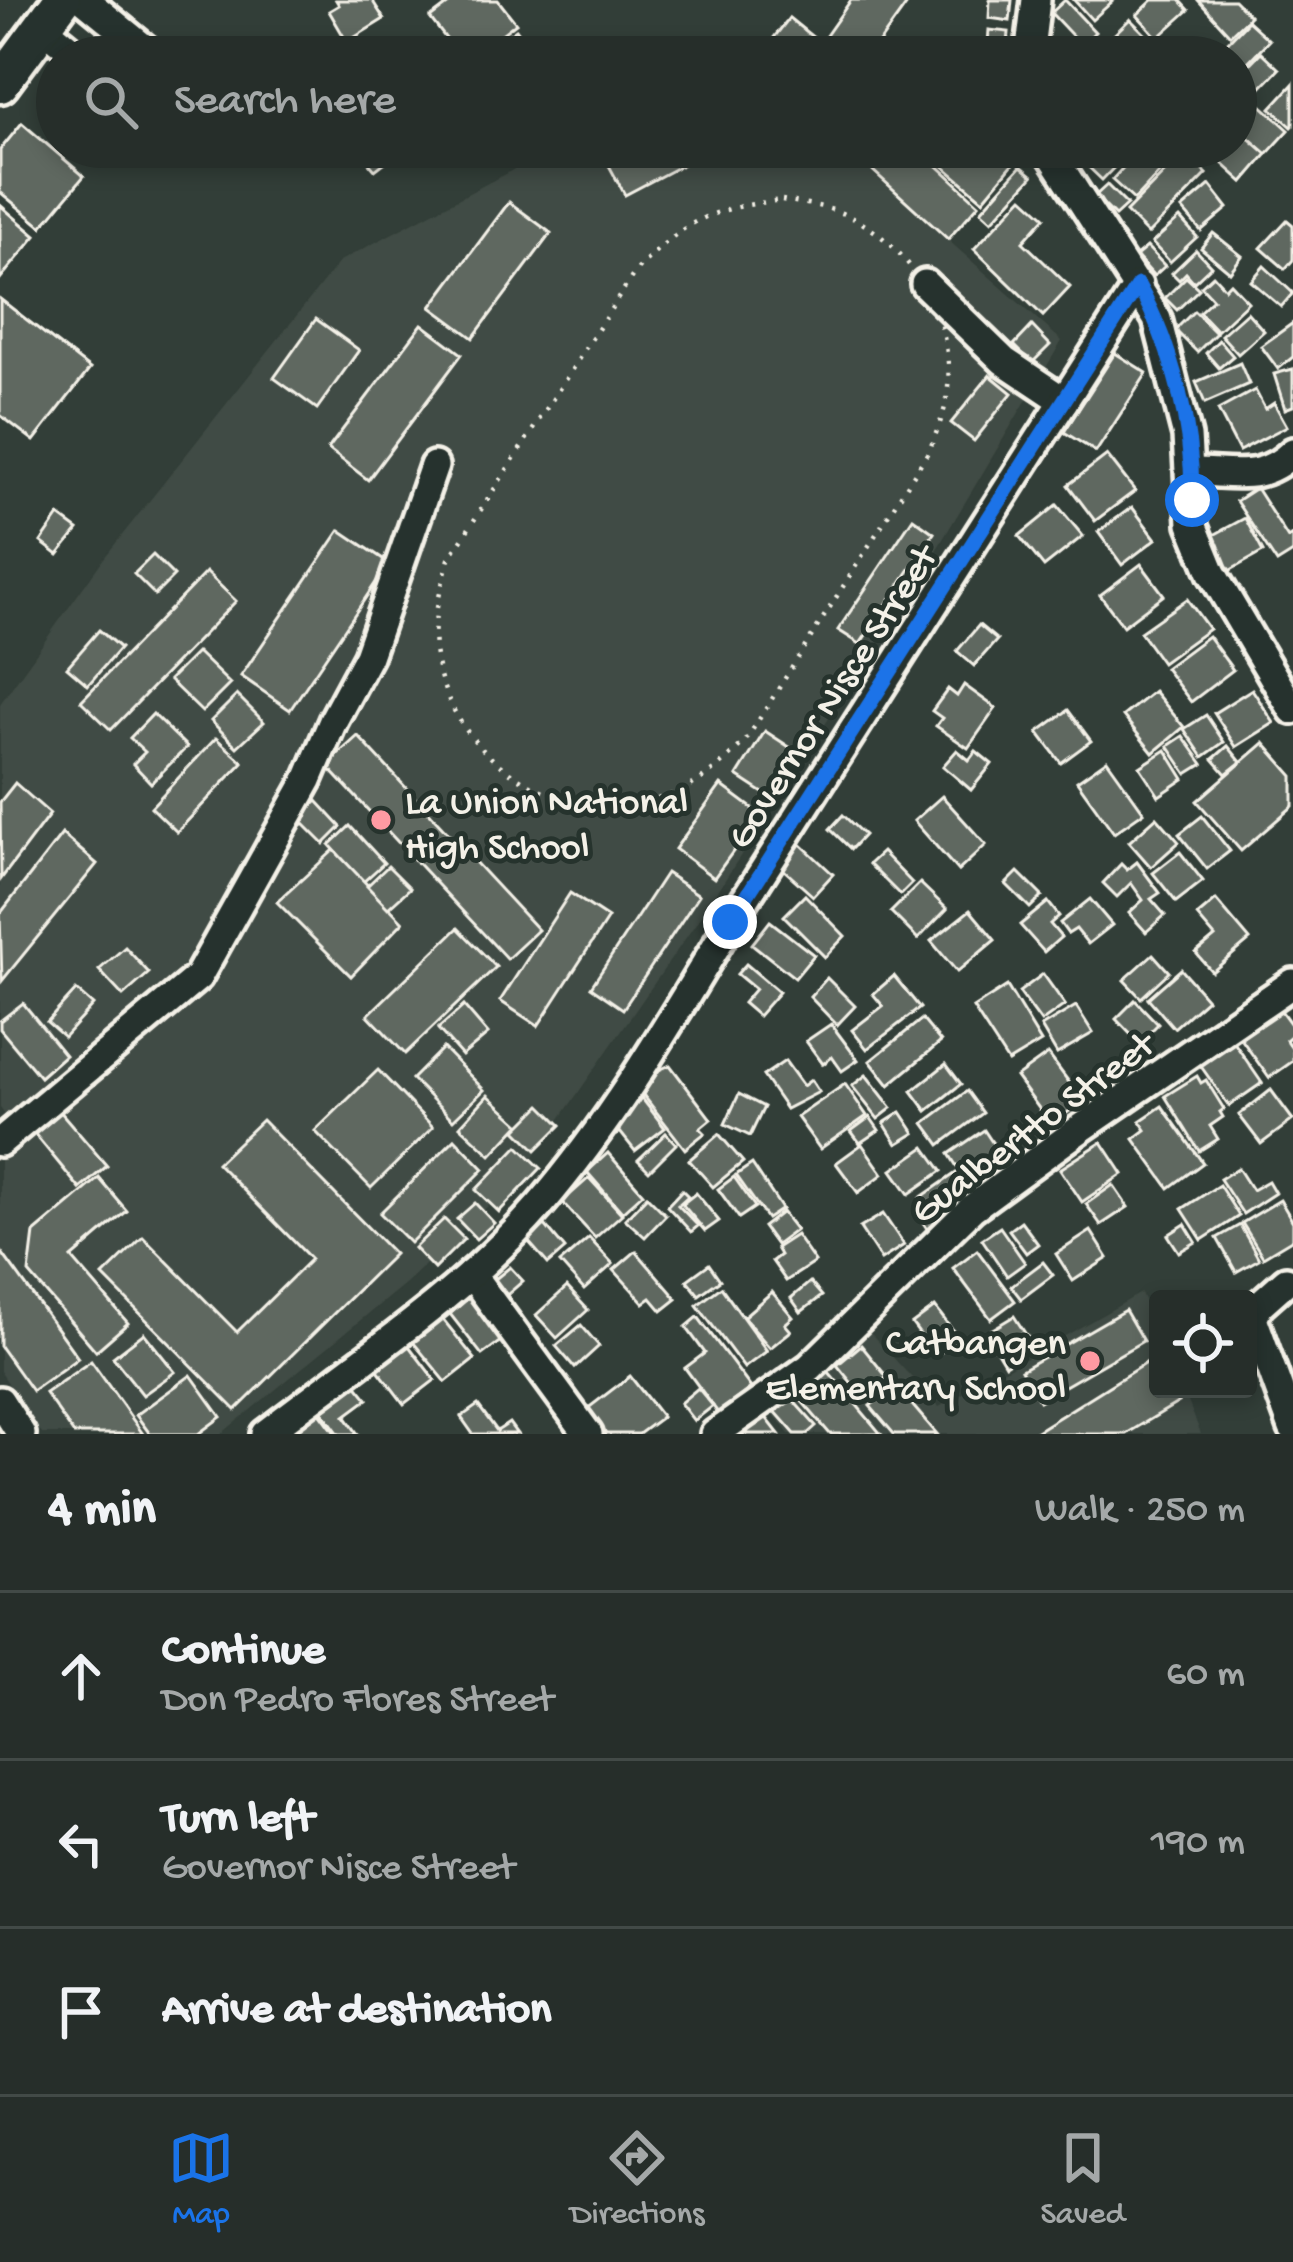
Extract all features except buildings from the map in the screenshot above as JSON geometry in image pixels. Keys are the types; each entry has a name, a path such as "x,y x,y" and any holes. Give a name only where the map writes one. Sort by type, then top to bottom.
{"main road":[{"path":"0,84 52,13"}],"street":[{"path":"86,0 129,36"},
{"path":"1032,36 1036,0"},
{"path":"1061,168 1157,319 1192,472 1192,524 1212,574 1293,710"},
{"path":"925,284 1004,361 1064,400"},
{"name":"Governor Nisce Street","path":"265,1434 471,1274 539,1206 647,1057 1138,285"},
{"path":"1192,472 1262,474 1293,452"},
{"path":"5,1137 198,977 308,780 368,656 434,466"},
{"name":"Gualbertto Street","path":"715,1434 810,1367 972,1208 1293,983"},
{"path":"471,1274 588,1434"},
{"path":"1286,1281 1259,1305 1253,1318 1293,1428"},
{"path":"0,1401 22,1434"}],"path":[{"path":"782,200 838,211 887,240 925,284 945,338 947,376 947,395 930,449 746,740 714,772 674,794 629,805 584,804 539,791 500,767 468,734 446,693 435,649 436,603 449,559 635,272 674,232 725,207 782,200"}],"shaded area":[{"name":"La Union National High School","path":"516,168 867,168 1062,341 922,574 710,903 521,1175 406,1283 221,1434 42,1434 0,1371 0,1150 19,1134 0,1108 0,704 104,558 340,261"},
{"name":"Catbangen Elementary School","path":"1141,1293 1149,1311 1149,1398 1187,1398 1201,1434 789,1434 764,1402 862,1324 939,1407"}],"place":[{"name":"La Union National High School","path":"381,820"},
{"name":"Catbangen Elementary School","path":"1090,1361"}],"route":[{"path":"730,922 1138,285 1157,319 1172,369 1187,436 1192,500"}]}
